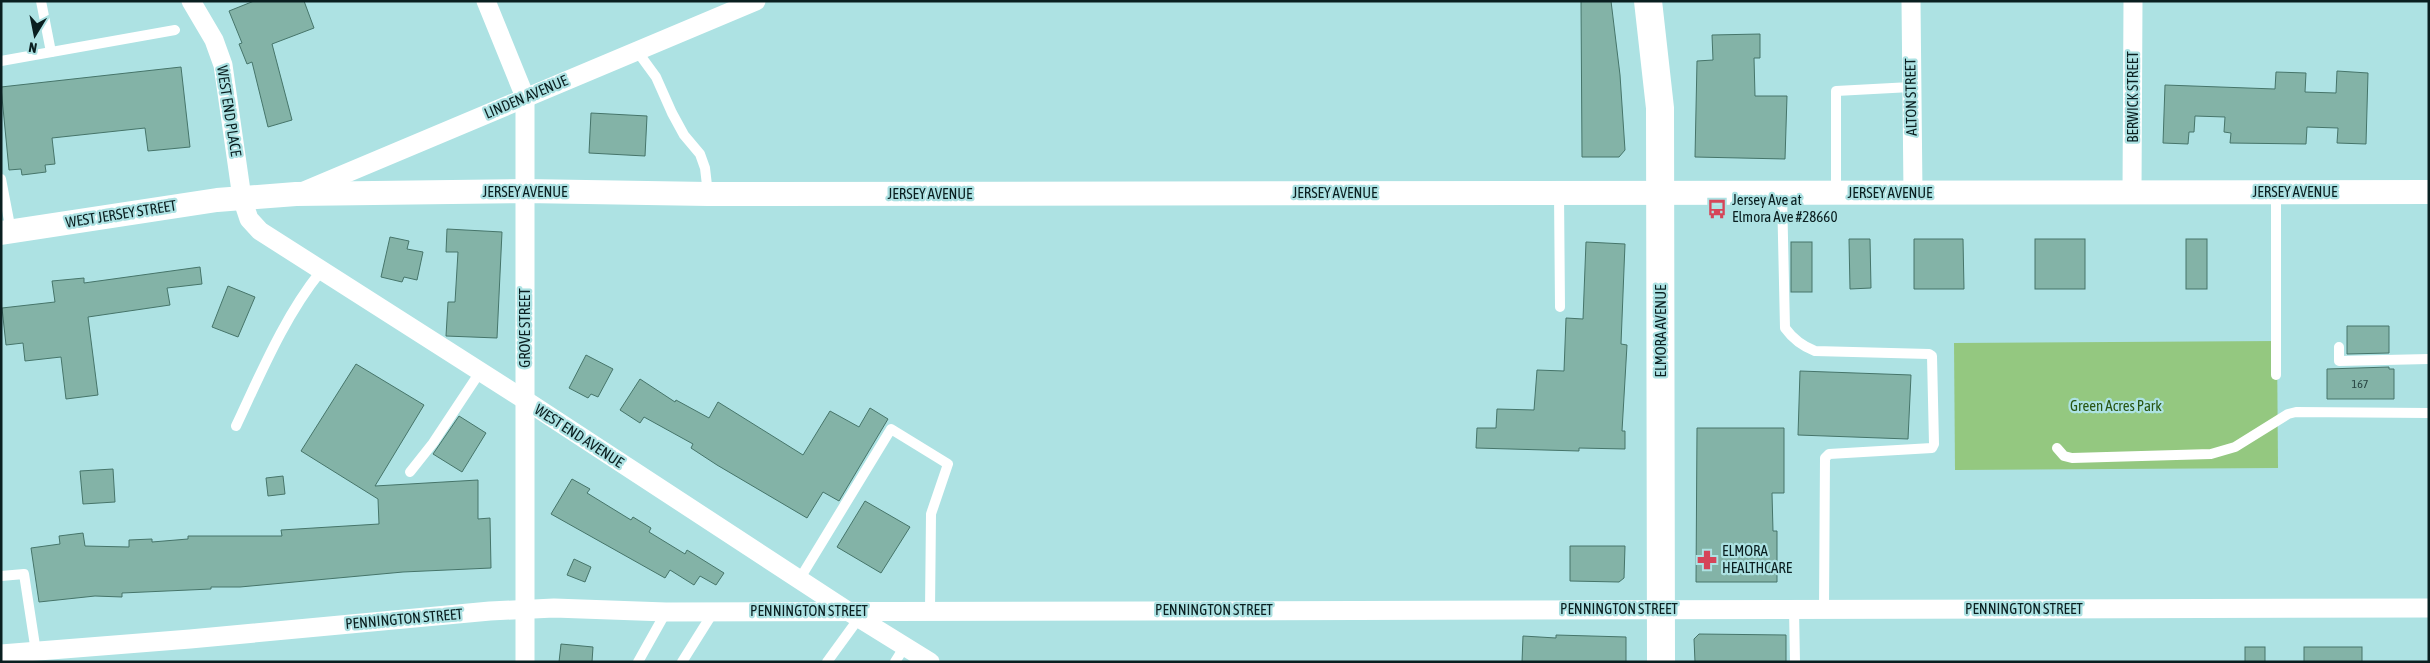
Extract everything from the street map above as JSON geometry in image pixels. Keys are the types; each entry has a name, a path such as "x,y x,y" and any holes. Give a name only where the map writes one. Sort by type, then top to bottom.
{"main road":[{"name":"ELMORA AVENUE","path":"1648,1 1660,108 1662,662"}],"street":[{"name":"WEST END PLACE","path":"191,1 214,40 223,65 242,198"},
{"name":"GROVE STREET","path":"486,1 525,98 525,662"},
{"name":"LINDEN AVENUE","path":"296,194 756,1"},
{"name":"ALTON STREET","path":"1911,1 1914,193"},
{"name":"BERWICK STREET","path":"2132,192 2133,1"},
{"name":"JERSEY AVENUE","path":"242,198 296,194 525,191 708,194 2429,192"},
{"name":"WEST JERSEY STREET","path":"6,232 242,198"},
{"name":"WEST END AVENUE","path":"242,198 249,219 260,231 525,400 853,614 900,654 930,662"},
{"name":"PENNINGTON STREET","path":"1,654 490,610 554,608 666,612 853,614 930,610 2429,608"}],"lane":[{"path":"41,1 51,52"},
{"path":"1,61 175,30"},
{"path":"637,51 656,77 684,135 700,154 705,168 708,194"},
{"path":"1836,192 1836,91 1911,87"},
{"path":"1,179 6,232"},
{"path":"2276,192 2276,375"},
{"path":"1559,193 1560,307"},
{"path":"1782,193 1785,328 1791,336 1803,346 1815,351 1930,354 1932,356 1934,444 1932,448 1829,454 1825,458 1824,609"},
{"path":"236,426 272,348 309,286 321,271"},
{"path":"2339,348 2339,361 2429,360"},
{"path":"410,472 433,443 480,372"},
{"path":"2057,448 2064,456 2072,458 2211,454 2235,446 2288,414 2296,412 2429,413"},
{"path":"799,580 891,428 948,464 931,514 930,610"},
{"path":"1,576 24,574 36,652"},
{"path":"1794,609 1794,662"},
{"path":"638,662 666,612"},
{"path":"682,662 714,612"},
{"path":"827,662 853,614"}],"green space":[{"name":"Green Acres Park","path":"2277,341 2278,468 1955,470 1954,343"}],"building":[{"path":"254,1 304,1 314,28 272,44 292,120 268,127 252,62 247,64 239,44 242,43 229,11"},
{"path":"1581,1 1611,1 1620,75 1625,150 1619,157 1582,157"},
{"path":"1760,34 1760,58 1754,58 1755,96 1787,96 1785,159 1695,157 1697,61 1713,60 1712,35"},
{"path":"181,67 190,147 148,151 145,128 52,138 55,164 45,165 46,172 22,175 21,169 9,170 1,87"},
{"path":"2337,71 2368,73 2366,144 2337,143 2338,128 2307,127 2306,144 2230,143 2231,133 2224,132 2225,117 2195,116 2194,132 2189,132 2188,144 2163,143 2165,85 2275,89 2276,72 2306,73 2305,92 2336,93"},
{"path":"591,113 647,116 645,156 589,153"},
{"path":"447,229 502,232 497,338 446,336 448,302 455,302 458,252 446,252"},
{"path":"390,237 409,241 407,249 423,252 417,280 404,277 402,282 381,277"},
{"path":"1849,239 1870,239 1871,288 1850,289"},
{"path":"1914,239 1963,239 1964,289 1914,289"},
{"path":"2035,239 2085,239 2085,289 2035,289"},
{"path":"2186,239 2207,239 2207,289 2186,289"},
{"path":"1586,242 1625,244 1621,344 1627,345 1622,431 1625,431 1625,449 1579,448 1579,451 1476,448 1477,428 1496,428 1497,409 1534,410 1537,370 1564,371 1566,318 1583,319"},
{"path":"1791,242 1812,242 1812,292 1791,292"},
{"path":"200,267 202,284 167,288 170,305 88,317 98,395 66,399 61,357 25,361 23,343 6,345 2,308 55,302 52,281 84,278 84,283"},
{"path":"228,286 255,297 238,337 212,327"},
{"path":"2347,326 2389,326 2389,353 2347,354"},
{"path":"586,355 613,369 598,397 591,394 588,398 569,388"},
{"path":"356,364 424,405 375,486 478,480 478,519 490,518 491,568 403,572 240,587 211,587 211,589 122,593 122,597 95,596 39,602 31,548 60,544 59,536 83,533 85,546 129,547 129,540 152,539 152,542 188,539 188,536 282,536 281,530 379,524 378,499 301,451"},
{"path":"2389,367 2389,369 2394,369 2394,399 2327,399 2327,369"},
{"path":"1800,371 1911,375 1908,439 1798,435"},
{"path":"640,379 675,402 676,400 709,418 718,402 803,455 830,411 859,427 870,408 888,419 839,501 823,492 807,518 717,465 691,448 693,444 644,417 640,423 620,410"},
{"path":"459,416 486,433 462,472 433,454"},
{"path":"1697,428 1784,428 1784,493 1772,493 1773,531 1777,531 1777,582 1696,582"},
{"path":"113,469 115,502 83,504 80,471"},
{"path":"283,476 285,494 268,496 266,478"},
{"path":"572,479 590,489 587,493 631,520 633,517 651,528 649,532 685,554 687,550 724,573 716,585 700,576 694,585 670,570 665,578 551,514"},
{"path":"865,501 910,527 881,573 837,547"},
{"path":"1570,546 1625,546 1624,578 1619,582 1570,581"},
{"path":"574,559 591,567 585,582 567,575"},
{"path":"1699,634 1786,635 1786,662 1695,662 1694,639"},
{"path":"1556,635 1626,637 1626,662 1522,662 1523,636 1556,638"},
{"path":"561,644 593,647 592,662 559,662"},
{"path":"2245,647 2265,647 2265,662 2245,662"},
{"path":"2304,647 2362,647 2362,662 2304,662"}],"place":[{"name":"Jersey Ave at Elmora Ave #28660","path":"1717,209"},
{"name":"ELMORA HEALTHCARE","path":"1707,560"}]}
